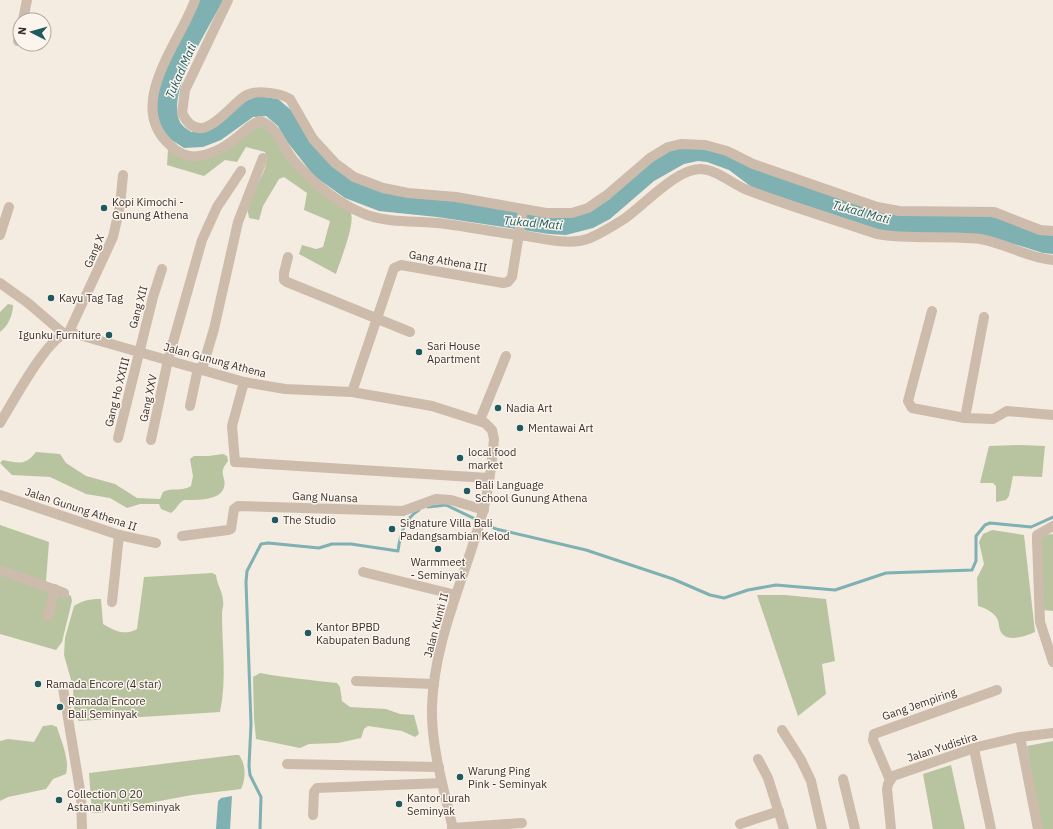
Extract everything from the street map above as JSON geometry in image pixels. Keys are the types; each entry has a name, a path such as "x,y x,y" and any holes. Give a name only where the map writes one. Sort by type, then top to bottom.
{"street":[{"path":"25,12 27,0"},
{"path":"195,0 167,55 155,87 153,117 155,125 166,142 177,151 196,156 213,153 230,143 250,125 261,120 274,128 295,162 335,198 368,215 393,221 444,224 492,232 519,233 569,242 589,238 624,219 655,191 680,176 700,169 713,172 745,189 877,234 899,238 978,239 999,243 1041,259 1053,260"},
{"path":"228,0 185,90 182,113 189,124 198,129 204,129 228,112 246,95 259,93 283,95 290,99 306,128 334,163 354,177 383,188 408,194 456,198 523,210 546,213 572,213 588,208 607,195 650,158 668,147 681,144 705,144 726,151 753,164 877,207 900,211 994,212 1040,230 1053,231"},
{"path":"190,406 200,368 214,329 238,222 262,158"},
{"name":"Gang XXV","path":"151,440 168,360 202,240 217,207 241,171"},
{"name":"Gang X","path":"66,333 113,237 120,206 123,175"},
{"path":"0,235 9,207"},
{"path":"519,233 523,210"},
{"name":"Gang Athena III","path":"352,392 375,319 392,271 396,266 401,265 503,283 508,282 512,277 519,233"},
{"path":"288,257 284,274 284,280 287,282 410,332"},
{"name":"Gang XII","path":"139,352 162,269"},
{"path":"0,283 66,333 41,357 19,390 0,423"},
{"path":"932,311 908,401 912,408 965,418 993,419 1007,411 1053,415"},
{"path":"965,418 984,318"},
{"name":"Jalan Gunung Athena","path":"66,333 200,368 244,382 285,389 352,392 432,406 480,420 492,430"},
{"name":"Gang Ho XXIII","path":"118,438 139,352"},
{"path":"480,420 506,356"},
{"path":"244,382 232,426 235,462 488,478"},
{"name":"Jalan Kunti II","path":"452,829 433,733 434,684 440,648 484,510 494,439 492,430"},
{"name":"Jalan Gunung Athena II","path":"0,495 119,535 156,543"},
{"name":"Gang Nuansa","path":"182,536 228,530 231,528 234,509 238,506 403,511 436,499 451,500 484,510"},
{"path":"1053,526 1042,531 1036,540 1040,622 1053,662"},
{"path":"112,602 119,535"},
{"path":"0,570 64,593"},
{"path":"363,572 456,595"},
{"path":"48,618 55,589"},
{"path":"356,681 434,684"},
{"path":"64,688 81,796 82,829"},
{"name":"Gang Jempiring","path":"890,780 873,740 874,734 997,690"},
{"path":"782,730 801,760 810,781 822,829"},
{"name":"Jalan Yudistira","path":"890,780 898,774 974,749 1020,737 1053,733"},
{"path":"1020,737 1038,829"},
{"path":"974,749 991,829"},
{"path":"758,759 768,778 784,829"},
{"path":"287,764 439,766"},
{"path":"843,779 855,829"},
{"path":"890,780 887,789 891,829"},
{"path":"313,815 314,792 317,788 442,783"},
{"path":"740,824 779,811"},
{"path":"452,829 522,823"}],"green space":[{"path":"256,126 261,126 270,131 351,213 351,226 336,274 299,254 302,245 316,249 323,247 330,221 304,210 307,193 284,177 279,179 263,206 259,220 249,218 249,202 266,166 267,159 265,152 246,147 237,162 225,160 204,176 167,165 168,150 195,159"},
{"path":"8,304 13,305 10,320 0,332 0,312"},
{"path":"989,446 1045,446 1042,477 1013,476 1009,496 1006,500 996,502 996,486 993,483 980,483"},
{"path":"36,452 60,454 66,463 86,476 115,484 137,498 160,499 163,492 184,489 191,486 193,476 190,459 194,456 223,454 227,456 228,461 223,469 225,483 222,492 207,499 184,500 171,513 161,509 159,504 140,504 127,508 110,498 86,494 50,477 12,475 0,463 3,460 18,462 25,461"},
{"path":"0,525 49,542 46,581 53,587 71,596 72,601 62,642 56,650 0,634"},
{"path":"992,530 1024,535 1035,632 1016,638 1006,637 1000,630 998,620 993,613 978,606 977,578 984,564 979,542 983,534"},
{"path":"1053,534 1053,611 1043,610 1041,540 1044,535"},
{"path":"212,573 216,575 223,603 224,675 220,712 79,721 74,716 73,687 64,655 65,638 74,606 87,600 101,599 103,624 120,632 133,631 137,629 144,577"},
{"path":"757,595 785,595 826,599 835,661 822,664 826,694 798,716"},
{"path":"260,673 289,678 337,683 340,687 342,701 350,707 386,709 400,714 414,715 419,734 415,737 402,731 368,726 364,729 361,738 338,743 309,744 300,748 256,739 253,677"},
{"path":"52,725 57,727 64,750 67,762 66,774 53,779 46,789 8,797 0,801 0,741 8,739 34,742 43,726"},
{"path":"1053,741 1053,829 1040,829 1027,746"},
{"path":"239,755 244,767 243,785 241,789 192,795 101,813 92,813 89,773"},
{"path":"951,765 965,829 933,829 923,774"}],"water":[{"name":"Tukad Mati","path":"197,0 223,0 191,60 179,94 177,110 180,122 191,132 209,130 246,101 258,96 278,99 291,110 352,178 505,209 594,208 649,162 680,145 711,147 854,202 987,216 1053,233 1053,254 1043,253 1014,244 886,232 753,188 729,170 707,162 698,161 684,164 654,181 610,219 593,228 566,235 549,234 437,217 379,211 345,198 314,176 285,139 278,126 266,116 253,117 221,140 203,147 184,148 164,135 153,110 156,88"},
{"path":"232,796 230,829 216,829 218,801 221,798"}],"waterway":[{"path":"428,507 446,505 496,529 586,550 673,579 710,595 724,598 748,590 776,585 835,590 886,573 972,570 976,561 976,536 985,525 990,523 1031,527 1053,517"},
{"path":"260,829 261,797 250,775 249,766 251,724 246,582 247,571 261,544 268,543 319,548 332,544 351,544 398,551 400,539 406,523 419,510"}],"place":[{"name":"Kopi Kimochi - Gunung Athena","path":"104,208"},
{"name":"Kayu Tag Tag","path":"51,298"},
{"name":"Igunku Furniture","path":"109,335"},
{"name":"Sari House Apartment","path":"419,352"},
{"name":"Nadia Art","path":"498,408"},
{"name":"Mentawai Art","path":"520,428"},
{"name":"local food market","path":"460,458"},
{"name":"Bali Language School Gunung Athena","path":"467,491"},
{"name":"The Studio","path":"275,520"},
{"name":"Signature Villa Bali Padangsambian Kelod","path":"392,529"},
{"name":"Warmmeet - Seminyak","path":"438,549"},
{"name":"Kantor BPBD Kabupaten Badung","path":"308,633"},
{"name":"Ramada Encore (4 star)","path":"38,684"},
{"name":"Ramada Encore Bali Seminyak","path":"60,707"},
{"name":"Warung Ping Pink - Seminyak","path":"460,777"},
{"name":"Collection O 20 Astana Kunti Seminyak","path":"59,800"},
{"name":"Kantor Lurah Seminyak","path":"399,804"}]}
